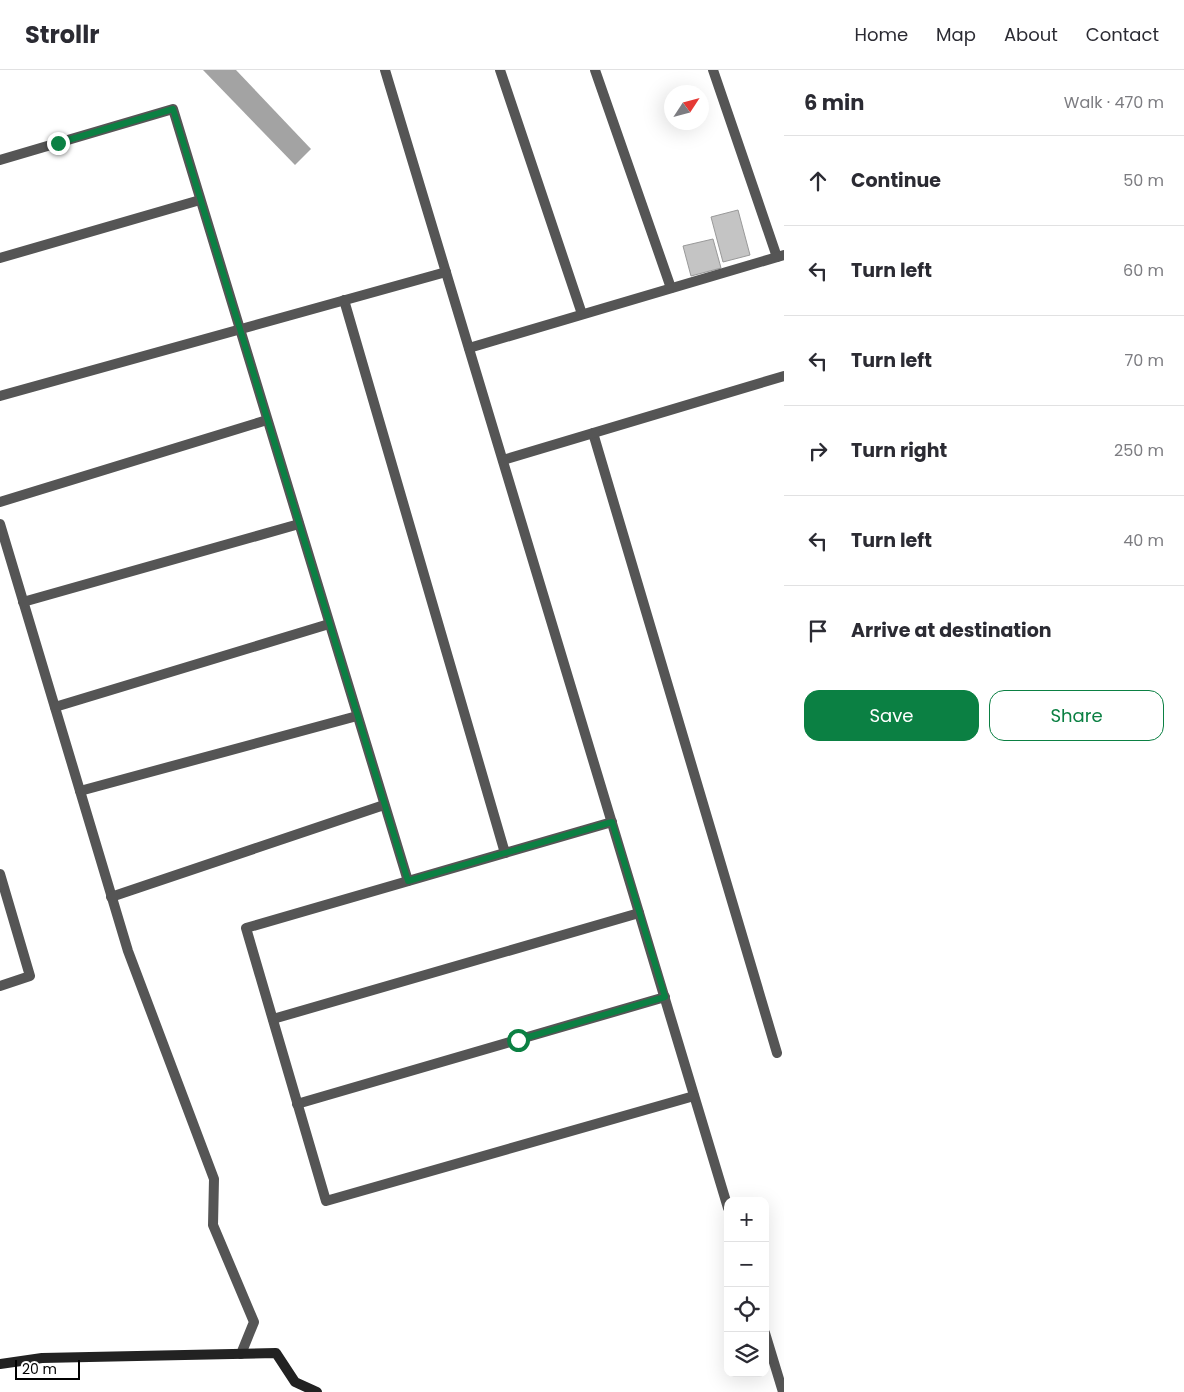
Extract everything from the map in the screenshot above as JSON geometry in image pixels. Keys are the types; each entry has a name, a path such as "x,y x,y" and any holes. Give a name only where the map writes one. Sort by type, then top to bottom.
{"street":[{"path":"386,70 725,1197"},
{"path":"500,70 582,314"},
{"path":"595,70 671,288"},
{"path":"469,348 781,256 714,70"},
{"path":"0,160 173,109 408,881"},
{"path":"0,258 200,200"},
{"path":"0,396 446,272"},
{"path":"344,300 505,853"},
{"path":"503,460 784,376"},
{"path":"0,502 267,420"},
{"path":"593,433 777,1053"},
{"path":"0,524 128,951 214,1180 213,1225 254,1322 241,1354"},
{"path":"24,602 298,524"},
{"path":"55,707 329,624"},
{"path":"80,791 357,716"},
{"path":"111,897 384,805"},
{"path":"612,822 246,928 326,1202 694,1096"},
{"path":"0,986 30,976 1,878"},
{"path":"273,1019 639,913"},
{"path":"298,1104 665,997"},
{"path":"769,1346 783,1392"},
{"path":"0,1364 42,1358 276,1353 295,1382 317,1392"}],"shaded area":[{"path":"203,70 236,70 311,149 295,165"}],"building":[{"path":"738,210 750,255 723,262 711,217"},
{"path":"713,239 721,268 691,276 683,246"}],"route":[{"path":"58,143 173,109 408,881 612,822 665,997 518,1040"}]}
